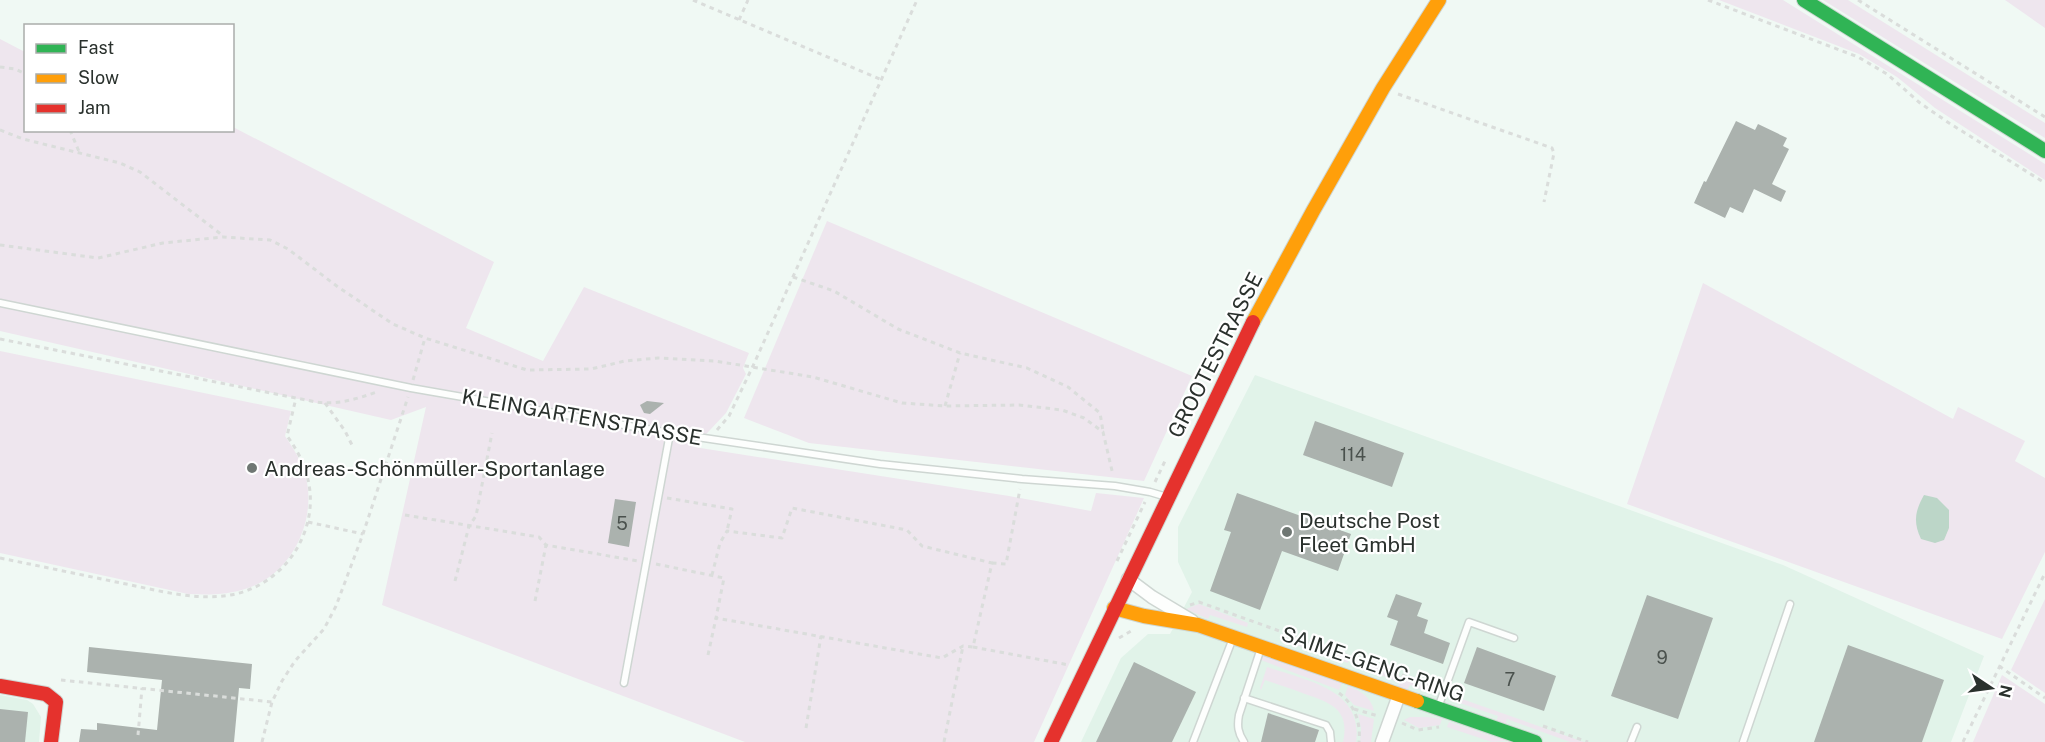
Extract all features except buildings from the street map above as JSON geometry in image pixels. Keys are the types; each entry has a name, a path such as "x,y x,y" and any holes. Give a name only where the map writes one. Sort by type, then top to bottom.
{"main road":[{"name":"GROOTESTRASSE","path":"1051,742 1244,339 1312,211 1383,88 1439,0"},
{"path":"1804,0 2045,151"},
{"name":"SAIME-GENC-RING","path":"1114,608 1198,625 1535,742"},
{"path":"0,686 46,694 56,702 51,742"}],"street":[{"name":"SAIME-GENC-RING","path":"1128,579 1152,597 1198,625"},
{"path":"1382,742 1399,695"}],"lane":[{"name":"KLEINGARTENSTRASSE","path":"0,303 411,388 670,433 880,464 1115,486 1168,497"},
{"path":"624,683 670,433"},
{"path":"1743,742 1790,604"},
{"path":"1437,708 1469,622 1514,638"},
{"path":"1193,742 1233,638"},
{"path":"1244,742 1237,725 1261,648"},
{"path":"1245,698 1326,725 1330,742"},
{"path":"1631,742 1636,727"}],"path":[{"path":"693,0 882,80"},
{"path":"739,20 748,0"},
{"path":"710,439 729,416 753,366 917,0"},
{"path":"1708,0 1858,57 1887,74 1920,103 1949,123 2045,183"},
{"path":"1858,0 2045,117"},
{"path":"0,68 15,69 24,73"},
{"path":"1383,88 1552,148 1554,153 1544,202"},
{"path":"0,130 23,139 120,164 140,172 223,237"},
{"path":"71,132 80,154"},
{"path":"0,245 98,258 163,243 223,237 270,240 288,249 338,287 393,324 424,338 527,370 591,369 625,362 675,358 753,366 813,377 903,403 945,406 1019,405 1062,410 1084,418 1103,432"},
{"path":"793,277 834,291 897,329 960,353 1027,368 1068,387 1100,413 1115,486"},
{"path":"262,742 272,702 282,681 295,661 324,629 336,606 363,534 411,388 424,338"},
{"path":"0,339 331,404 357,399 392,384"},
{"path":"945,406 960,353"},
{"path":"0,558 188,596 224,597 243,594 258,587 281,569 302,538 308,522 311,494 308,478 295,446 287,436 296,398"},
{"path":"325,403 345,431 352,447"},
{"path":"455,581 469,526 476,516 492,433"},
{"path":"727,531 782,538 792,508 907,530 922,546 992,563 1006,564 1022,479"},
{"path":"658,497 732,508 712,575"},
{"path":"405,515 539,537 546,544 724,578 708,655"},
{"path":"308,522 363,534"},
{"path":"534,601 546,544"},
{"path":"973,647 992,563"},
{"path":"1962,742 2045,573"},
{"path":"716,618 942,658 963,646 1069,665"},
{"path":"1095,647 1110,653 1119,638 1138,629"},
{"path":"806,728 821,636"},
{"path":"944,742 963,646"},
{"path":"1999,666 2045,698"},
{"path":"61,680 272,702"},
{"path":"138,735 142,688"},
{"path":"1335,690 1354,709 1360,729 1359,742"}],"shaded area":[{"path":"1719,0 1783,0 2045,164 2045,180 1935,108 1897,77 1859,54"},
{"path":"1823,0 1848,0 2045,123 2045,138"},
{"path":"2005,0 2045,0 2045,28"},
{"path":"0,39 24,51 24,132 234,132 234,128 494,262 466,328 543,361 584,287 749,353 743,368 746,374 726,413 694,447 1091,511 1096,493 1144,498 1034,742 745,742 382,605 426,407 391,420 0,331"},
{"path":"827,221 1192,376 1144,481 809,443 744,418"},
{"path":"1703,283 1953,419 1958,407 2025,441 2015,461 2045,478 2045,552 2002,639 1627,504"},
{"path":"0,351 291,411 285,436 305,474 308,508 305,525 289,557 264,581 248,588 226,593 188,594 0,553"},
{"path":"1255,375 1783,565 1984,656 1951,742 1081,742 1121,658 1148,634 1170,634 1192,592 1178,562 1178,527"},
{"path":"1924,495 1937,498 1949,510 1949,528 1944,540 1935,543 1921,539 1917,527 1917,511"},
{"path":"2045,599 2045,693 2011,670"},
{"path":"1199,604 1248,623 1247,627 1210,615 1208,619 1186,609"},
{"path":"1290,637 1349,658 1348,663 1288,642"},
{"path":"1263,655 1342,683 1339,690 1261,660"},
{"path":"1357,661 1432,688 1430,693 1410,685 1407,690 1398,687 1400,682 1356,666"},
{"path":"1267,667 1314,682 1341,698 1351,710 1356,724 1356,742 1343,742 1344,722 1337,709 1331,705 1315,697 1265,680 1261,690"},
{"path":"2002,675 2045,704 2045,742 1973,742"},
{"path":"1348,686 1365,695 1374,711 1354,705 1345,695"},
{"path":"0,695 27,700 33,704 41,717 39,742 0,742"},
{"path":"1459,698 1584,742 1570,742 1507,719 1505,724 1496,722 1498,716 1457,702"},
{"path":"1358,714 1374,719 1371,742 1360,742 1361,728"},
{"path":"1410,717 1442,719 1440,725 1419,728 1404,720"},
{"path":"1449,722 1506,741 1492,742 1447,727"}],"traffic: fast":[{"path":"1804,0 2045,151"},
{"path":"1417,701 1535,742"}],"traffic: slow":[{"path":"1253,322 1383,88 1439,0"},
{"path":"1114,608 1144,616 1198,625 1417,701"}],"traffic: jam":[{"path":"1051,742 1253,322"},
{"path":"0,686 46,694 56,702 51,742"}],"place":[{"name":"Andreas-Schönmüller-Sportanlage","path":"252,468"},
{"name":"Deutsche Post Fleet GmbH","path":"1287,532"}]}
